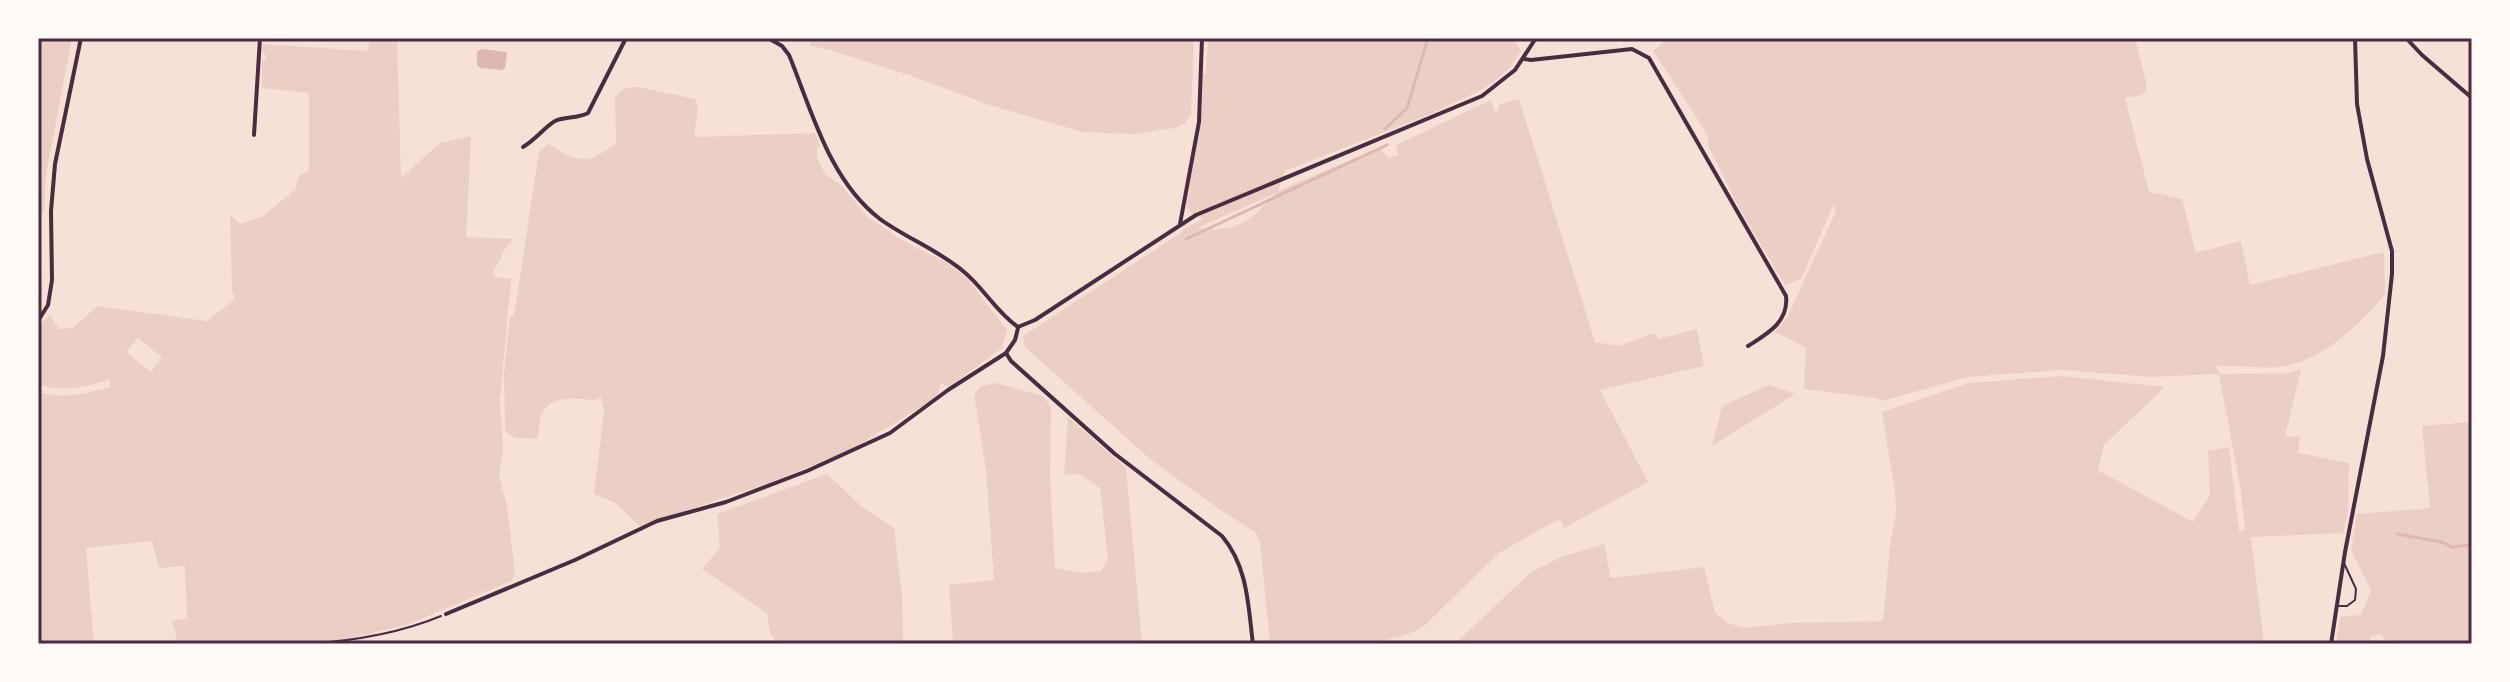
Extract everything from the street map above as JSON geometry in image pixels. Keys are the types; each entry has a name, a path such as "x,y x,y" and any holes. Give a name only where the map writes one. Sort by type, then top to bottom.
{"street":[{"path":"38,321 48,305 52,280 51,211 55,164 81,38"},
{"path":"254,135 260,38"},
{"path":"523,147 538,138 551,123 588,113 626,38"},
{"path":"768,38 782,46 789,55 838,170 861,203 893,227 960,268 981,287 1008,321 1018,327"},
{"path":"1180,224 1199,122 1202,38"},
{"path":"1018,327 1035,320 1180,224 1482,96 1508,77 1524,59 1536,38"},
{"path":"2331,644 2383,356 2392,274 2392,251 2367,159 2357,104 2355,38"},
{"path":"2406,38 2472,98"},
{"path":"1524,59 1632,49 1649,58 1786,296 1786,309 1776,326 1748,346"},
{"path":"446,614 575,560 657,521 726,502 807,471 890,433 948,390 1006,353 1015,340 1018,327"},
{"path":"1006,353 1011,361 1115,454 1222,536 1234,550 1245,577 1253,644"}],"lane":[{"path":"2338,607 2347,606 2355,600 2356,589 2344,562"}],"path":[{"path":"306,644 343,641 414,627 446,614"}],"shaded area":[{"path":"38,38 72,38 46,175 41,216 42,301 38,307"},
{"path":"397,38 401,178 440,143 471,136 466,237 513,239 493,273 495,277 511,279 500,399 503,449 499,476 507,506 515,572 512,581 409,624 343,640 178,644 172,621 187,618 185,566 159,568 152,541 86,548 94,644 38,644 38,392 83,394 110,387 110,379 74,388 38,384 38,327 50,315 59,329 73,328 97,306 207,321 235,299 232,291 230,215 240,224 263,216 297,188 300,175 309,171 309,93 262,88 262,61 265,61 266,55 262,53 263,44 368,51 369,39","holes":["138,338 162,357 151,372 126,352"]},
{"path":"809,38 1194,38 1191,114 1185,123 1175,128 1133,134 1083,132 986,104 912,76 810,46"},
{"path":"1208,38 1513,38 1521,51 1494,82 1428,115 1285,171 1278,191 1378,148 1389,158 1398,155 1396,145 1491,100 1496,115 1500,104 1519,99 1595,342 1619,346 1654,333 1659,339 1697,329 1704,366 1600,390 1648,482 1564,528 1557,520 1499,553 1423,627 1407,634 1348,644 1270,644 1260,542 1255,532 1150,459 1025,347 1023,336 1183,229 1203,219 1186,206 1202,110 1203,74 1206,74","holes":["1276,193 1250,218 1233,227 1197,228"]},
{"path":"1668,38 2135,38 2146,91 2142,95 2125,98 2149,192 2182,199 2196,253 2241,241 2250,285 2384,252 2385,294 2338,341 2309,359 2293,364 2263,368 2215,366 2220,374 2288,373 2301,369 2285,437 2300,436 2298,453 2349,463 2348,511 2343,533 2251,537 2264,644 1452,644 1530,573 1558,558 1604,544 1611,578 1704,567 1715,613 1728,623 1743,628 1792,623 1883,621 1896,513 1882,412 1969,383 2062,376 2165,387 2104,445 2098,470 2193,522 2210,494 2208,451 2229,447 2239,531 2245,530 2241,491 2219,374 2152,377 2061,370 1968,377 1882,401 1804,389 1806,348 1775,332 1788,316 1836,211 1834,204 1801,279 1785,285 1738,206 1702,126 1653,51"},
{"path":"481,49 507,52 505,68 480,68 477,52"},
{"path":"638,87 695,99 698,107 694,137 815,133 820,145 817,157 825,174 841,185 868,217 967,278 1007,330 1002,348 949,387 941,383 937,397 852,449 769,483 639,526 616,503 594,494 604,412 601,397 596,400 562,400 548,405 540,420 537,439 515,438 505,431 504,373 510,316 514,316 539,152 548,144 569,156 586,159 616,144 615,98 625,89"},
{"path":"996,383 1043,396 1051,407 1050,476 1055,568 1083,573 1101,571 1108,559 1100,488 1079,474 1064,475 1068,417 1126,468 1142,644 953,644 949,585 994,580 986,469 974,395 981,386"},
{"path":"1769,385 1795,394 1712,446 1722,406"},
{"path":"2472,422 2472,644 2386,640 2380,634 2371,636 2370,644 2336,644 2340,617 2361,615 2371,590 2351,550 2357,514 2430,508 2422,426"},
{"path":"827,474 860,505 894,528 902,595 903,644 781,644 772,635 767,613 702,569 720,548 717,514"}],"waterway":[{"path":"1385,129 1407,108 1428,38"},
{"path":"1186,239 1387,145"},
{"path":"2397,534 2442,542 2452,547 2472,545"}]}
